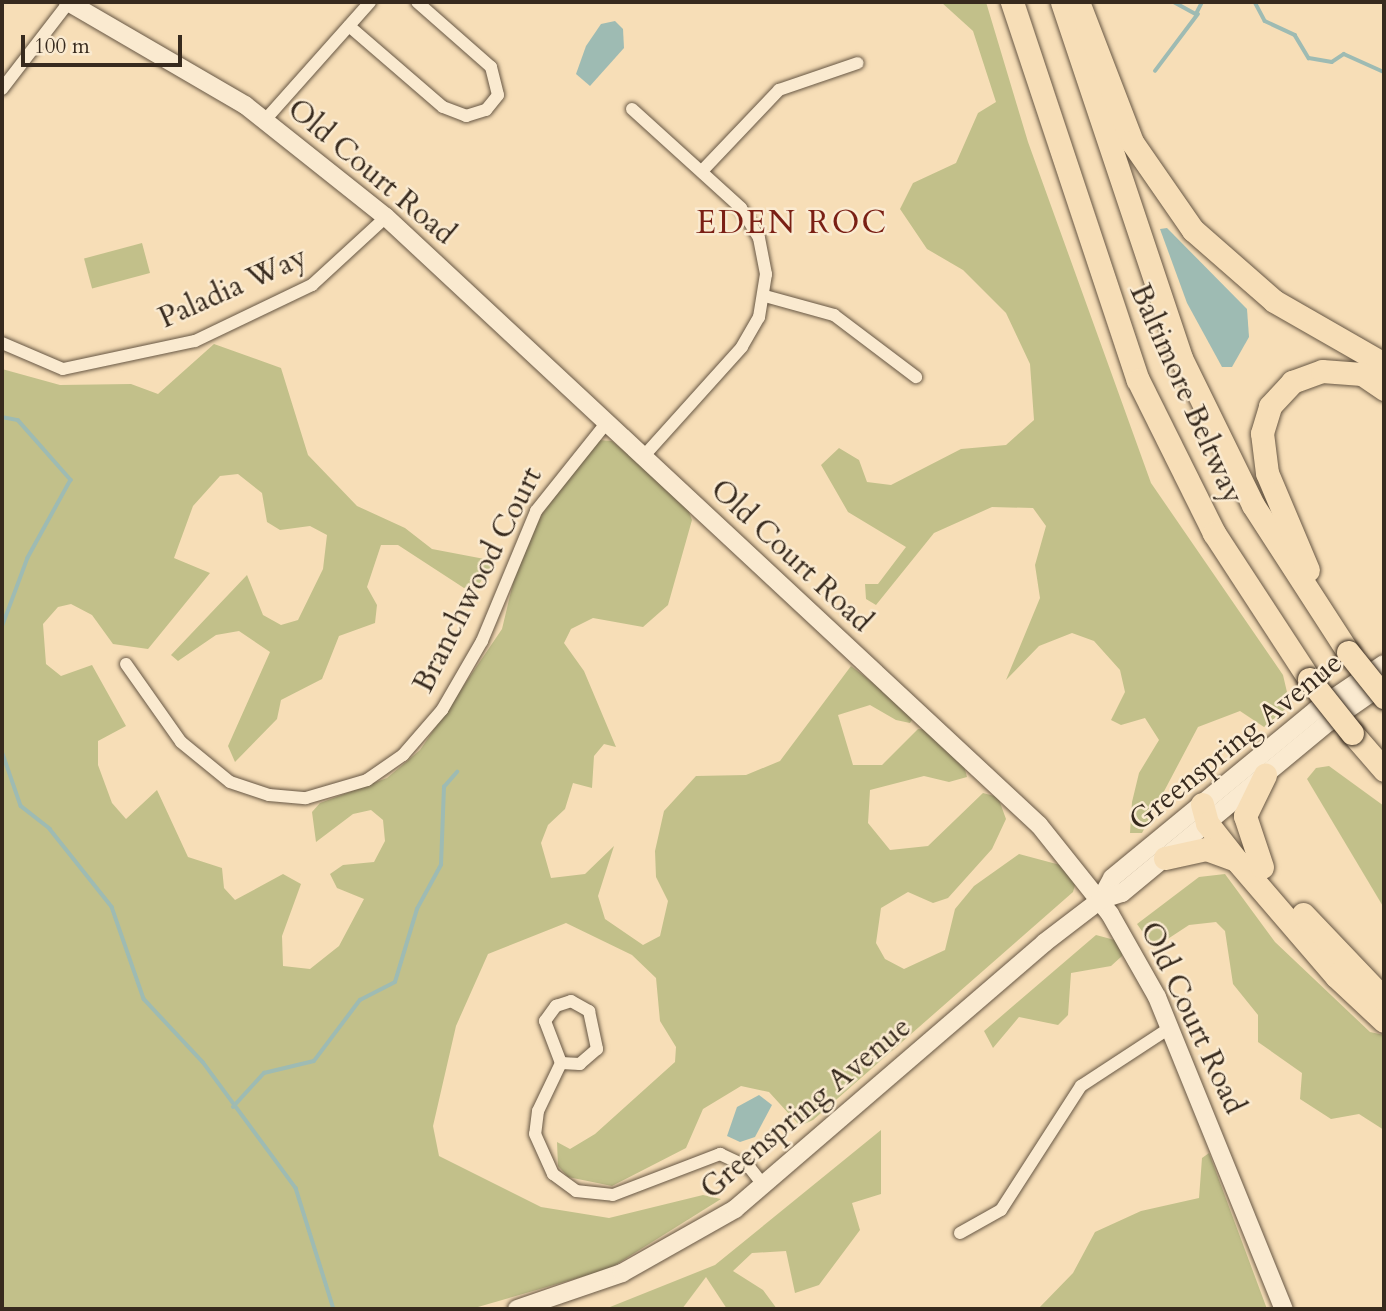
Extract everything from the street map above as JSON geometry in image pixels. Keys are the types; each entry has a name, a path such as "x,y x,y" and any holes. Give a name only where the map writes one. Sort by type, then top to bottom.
{"highway":[{"name":"Baltimore Beltway","path":"1012,2 1138,380 1214,533 1309,679 1384,770"},
{"name":"Baltimore Beltway","path":"1062,2 1181,358 1253,505 1347,650 1384,697"},
{"path":"1078,2 1132,142 1193,230 1274,301 1384,364"},
{"path":"1347,650 1280,512 1262,448 1264,421 1293,382 1322,371 1362,374 1384,389"},
{"path":"1262,867 1245,816 1265,775"},
{"path":"1209,814 1237,861 1336,976 1384,1021"},
{"path":"1209,814 1384,999"},
{"path":"1165,858 1206,849 1237,861"}],"main road":[{"name":"Old Court Road","path":"68,2 265,120 386,218 985,772 1100,900 1171,1027 1284,1309"},
{"name":"Greenspring Avenue","path":"517,1309 652,1259 764,1186 988,988 1100,900 1122,894 1165,858 1315,710 1384,664"},
{"name":"Greenspring Avenue","path":"1100,900 1112,878 1265,775 1384,684"}],"street":[{"path":"2,89 68,2"},
{"path":"265,120 370,2"},
{"path":"349,26 443,107 466,116 486,110 498,94 491,67 417,2"},
{"path":"702,170 779,90 858,63"},
{"path":"632,109 702,170 752,222 764,255 765,296 742,347 643,456"},
{"name":"Paladia Way","path":"2,343 63,369 184,344 312,285 386,218"},
{"path":"765,296 834,315 916,377"},
{"name":"Branchwood Court","path":"127,664 181,742 230,782 269,795 306,798 367,780 421,737 454,692 482,641 536,511 607,422"},
{"path":"561,1063 588,1061 599,1039 589,1011 571,1001 556,1006 545,1021 561,1063 538,1111 535,1135 554,1174 576,1191 613,1195 720,1154 750,1168 764,1186"},
{"path":"960,1233 1001,1210 1081,1086 1171,1027"}],"shaded area":[{"path":"941,2 986,2 1028,142 1151,483 1283,675 1290,705 1264,727 1240,711 1198,727 1142,833 1130,833 1132,802 1139,773 1159,740 1145,718 1121,725 1111,720 1125,692 1120,670 1094,641 1072,633 1039,646 1006,680 1040,598 1035,565 1046,526 1033,508 992,507 934,533 876,605 866,599 865,584 878,584 906,547 848,512 821,465 839,448 859,460 867,482 891,485 961,449 1006,445 1034,420 1030,364 1006,313 963,270 927,249 900,209 913,183 956,163 978,113 996,102 973,31"},
{"path":"142,243 150,273 92,288 84,259"},
{"path":"214,344 281,368 308,455 357,506 405,528 432,549 495,561 479,584 464,588 398,545 381,545 367,587 377,605 375,623 339,636 322,679 281,700 277,719 235,762 228,746 270,652 239,631 216,635 178,661 171,655 247,575 263,615 281,625 298,620 323,569 327,535 310,526 280,530 267,522 262,493 238,474 220,476 193,506 174,558 210,573 148,649 113,644 92,615 71,604 58,607 43,624 46,664 61,676 92,665 126,726 98,741 98,765 112,803 126,819 157,790 188,857 222,868 224,888 235,900 283,874 301,884 282,936 283,966 310,969 339,946 364,899 337,888 330,874 343,865 374,862 385,841 383,820 371,810 353,814 316,842 312,812 320,803 387,778 420,750 502,629 519,558 542,514 597,440 612,441 686,504 692,520 668,605 643,627 593,618 571,629 564,643 584,671 616,747 604,744 594,756 592,788 573,783 565,809 548,825 541,843 551,878 585,874 614,846 598,896 605,919 643,945 660,936 668,901 656,877 655,851 664,811 696,776 746,775 780,761 851,666 915,715 910,723 896,720 870,705 838,715 853,765 882,765 918,729 931,730 963,762 967,777 949,782 924,776 870,790 868,823 890,850 928,846 983,793 998,797 1006,819 992,849 948,898 933,903 908,892 881,908 876,943 885,959 904,969 945,950 955,909 974,886 1019,854 1064,866 1076,882 1073,892 813,1120 800,1126 769,1092 741,1086 703,1109 686,1148 612,1186 568,1177 558,1166 557,1142 570,1149 595,1134 675,1062 676,1047 660,1021 656,978 632,955 566,923 488,954 456,1026 433,1126 439,1156 541,1207 609,1218 703,1195 721,1199 609,1269 471,1309 2,1309 2,369 60,385 131,384 158,394"},
{"path":"1329,766 1384,806 1384,908 1307,779 1316,768"},
{"path":"1225,874 1275,942 1370,1032 1384,1035 1384,1130 1359,1114 1331,1119 1300,1099 1302,1073 1258,1042 1258,1015 1233,984 1225,931 1216,922 1189,925 1154,948 1137,924 1199,877"},
{"path":"1096,935 1122,942 1122,956 1111,966 1071,973 1068,1015 1058,1025 1019,1017 993,1048 984,1031"},
{"path":"881,1130 881,1194 852,1203 860,1230 819,1285 795,1293 786,1251 752,1253 733,1271 763,1290 777,1309 727,1309 706,1277 682,1309 605,1309 715,1265"},
{"path":"1209,1153 1267,1309 1038,1309 1073,1273 1095,1232 1141,1211 1199,1198 1202,1158"}],"water":[{"path":"615,21 623,29 624,48 590,86 576,74 586,46 601,24"},
{"path":"1167,228 1247,309 1249,337 1232,367 1222,367 1187,303 1160,229"},
{"path":"759,1095 772,1105 755,1137 740,1142 727,1136 737,1107"}],"waterway":[{"path":"1174,2 1196,14 1202,2"},
{"path":"1255,2 1265,21 1295,35 1309,58 1332,62 1344,54 1384,72"},
{"path":"1155,71 1198,14"},
{"path":"2,417 18,420 71,480 28,558 2,628"},
{"path":"2,751 21,806 50,829 112,907 144,999 203,1062 296,1188 334,1309"},
{"path":"233,1107 264,1073 314,1061 360,1000 395,982 417,909 441,865 444,787 457,772"}],"district":[{"name":"EDEN ROC","path":"792,223"}]}
